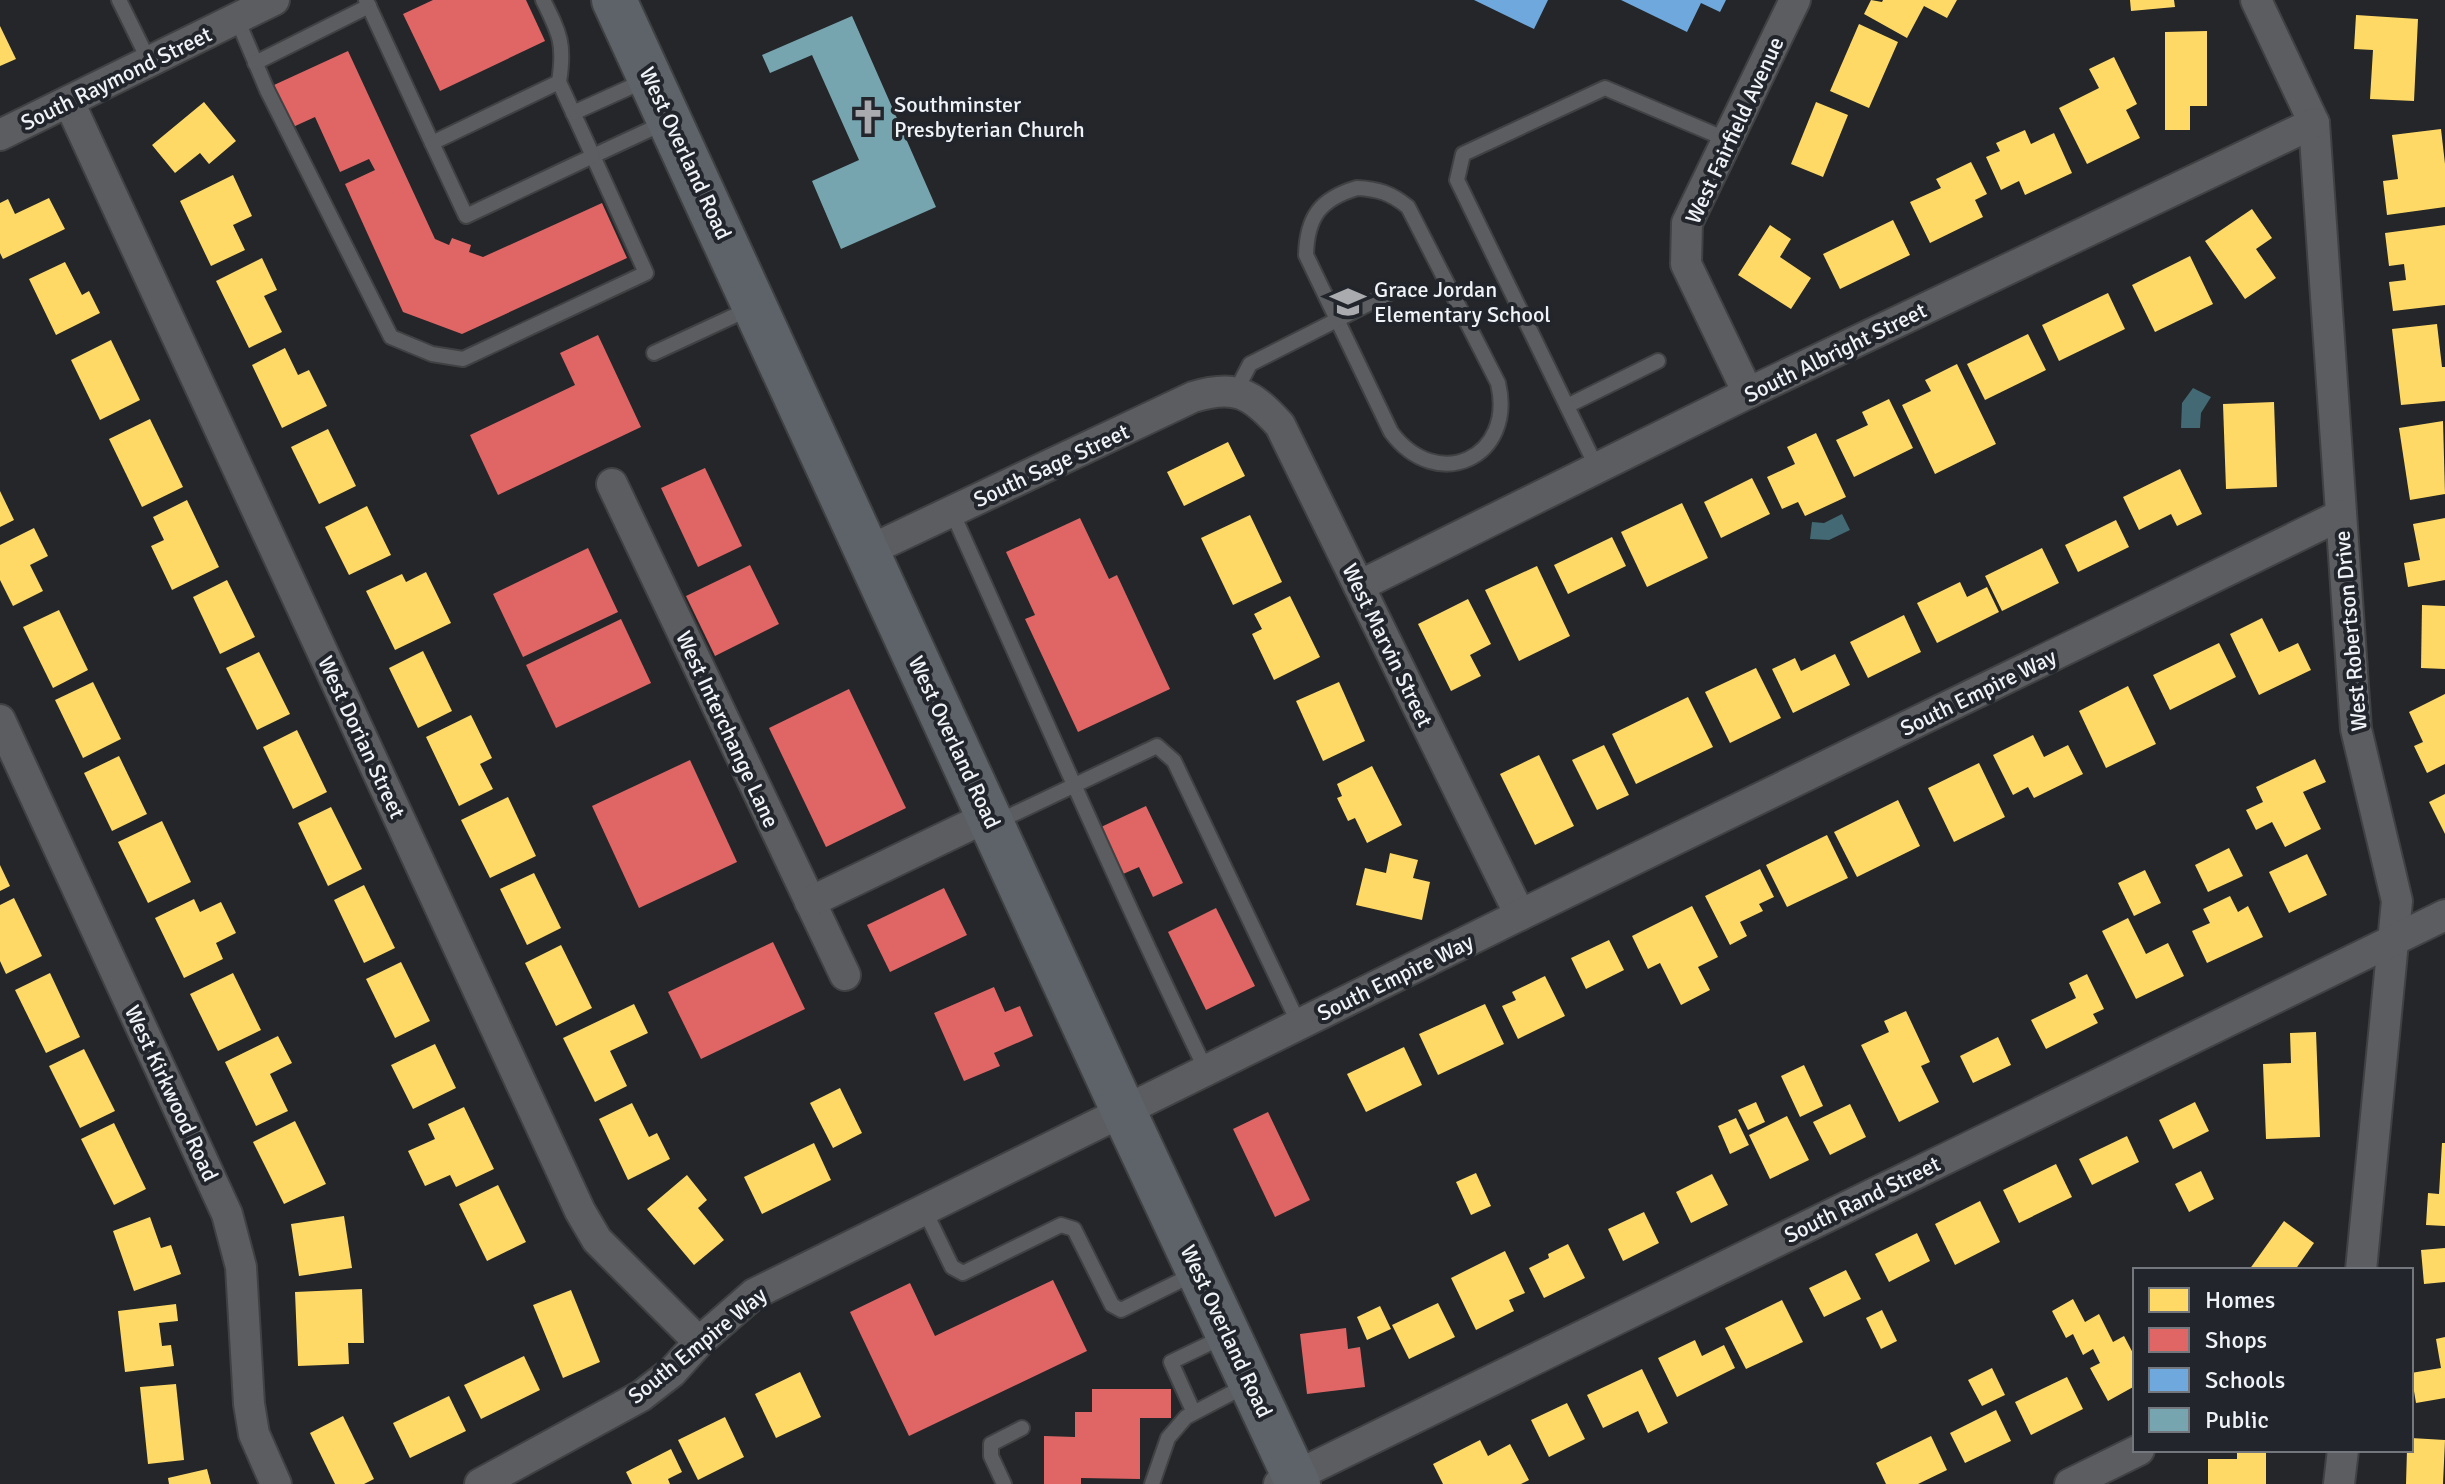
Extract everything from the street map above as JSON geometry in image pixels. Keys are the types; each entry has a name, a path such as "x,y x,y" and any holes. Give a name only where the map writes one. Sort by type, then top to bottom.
{"main road":[{"name":"West Overland Road","path":"622,2 670,120 1251,1383 1291,1482"}],"street":[{"name":"South Raymond Street","path":"0,135 274,0"},
{"name":"West Fairfield Avenue","path":"1748,393 1686,264 1687,223 1795,0"},
{"name":"West Robertson Drive","path":"2256,0 2314,123 2356,729 2397,901 2361,1268"},
{"name":"West Dorian Street","path":"69,102 580,1211 597,1240 699,1342"},
{"name":"South Albright Street","path":"1359,586 1748,393 2314,123"},
{"name":"South Sage Street","path":"868,551 1193,397 1214,391 1236,391"},
{"name":"West Marvin Street","path":"1236,391 1259,402 1280,425 1520,915"},
{"name":"West Interchange Lane","path":"612,484 845,975"},
{"name":"South Empire Way","path":"480,1484 641,1396 672,1372 699,1342 754,1294 1520,915 2341,515"},
{"name":"West Kirkwood Road","path":"0,720 227,1214 241,1267 249,1404 254,1434 276,1484"},
{"path":"810,902 991,820"},
{"name":"South Rand Street","path":"1291,1482 2445,915"},
{"path":"2070,1484 2135,1452"},
{"path":"2339,1484 2343,1452"}],"lane":[{"path":"119,0 149,61"},
{"path":"237,19 255,63 391,337 432,354 463,359 646,273 559,82 563,49 558,30 543,0"},
{"path":"255,63 368,3 466,216 670,120"},
{"path":"573,113 651,77"},
{"path":"432,143 559,82"},
{"path":"1597,468 1457,180 1463,154 1605,88 1728,140"},
{"path":"1357,188 1376,188 1393,195 1408,207 1498,383 1503,402 1500,423 1491,441 1476,455 1457,463 1437,464 1418,458 1403,447 1391,432 1337,319 1306,255 1307,236 1313,218 1324,204 1340,193 1357,188"},
{"path":"1236,391 1250,364 1388,294"},
{"path":"654,353 756,306"},
{"path":"1567,406 1658,361"},
{"path":"952,512 1076,785 1124,899 1206,1070"},
{"path":"991,820 1076,785 1157,746 1174,761 1299,1024"},
{"path":"924,1209 952,1267 963,1273 1061,1225 1074,1229 1112,1305 1121,1310 1199,1272"},
{"path":"1193,1411 1171,1362 1228,1334"},
{"path":"1152,1484 1168,1438 1193,1411 1251,1383"},
{"path":"1004,1484 991,1456 991,1444 1022,1428"}],"water":[{"path":"2193,388 2211,397 2201,413 2200,428 2181,428 2182,403"},
{"path":"1842,514 1850,530 1829,540 1810,539 1812,522 1824,523"}],"building: Homes":[{"path":"1871,0 1957,0 1947,18 1924,6 1907,38 1864,14"},
{"path":"2130,0 2174,0 2175,7 2131,11"},
{"path":"2356,15 2418,19 2414,101 2370,99 2373,50 2354,49"},
{"path":"1859,24 1898,42 1869,108 1830,91"},
{"path":"0,26 16,59 0,66"},
{"path":"2207,31 2207,106 2190,106 2190,130 2165,130 2165,32"},
{"path":"2114,57 2137,104 2126,110 2140,138 2087,164 2059,108 2099,88 2089,69"},
{"path":"204,102 236,141 209,164 200,153 175,173 152,145"},
{"path":"1816,102 1848,115 1823,177 1791,164"},
{"path":"2441,129 2445,207 2387,215 2383,181 2398,179 2392,135"},
{"path":"2025,130 2031,144 2054,133 2072,173 2025,195 2019,181 2001,190 1986,157 2000,151 1996,143"},
{"path":"1971,162 1987,194 1975,200 1983,217 1930,243 1910,202 1941,188 1936,179"},
{"path":"233,175 252,216 233,225 245,250 211,266 180,201"},
{"path":"49,198 65,229 3,259 0,253 0,203 8,199 15,214"},
{"path":"2252,209 2272,238 2256,249 2276,278 2245,299 2205,241"},
{"path":"1893,220 1910,255 1840,289 1823,254"},
{"path":"1770,225 1791,239 1780,257 1811,278 1791,309 1738,275"},
{"path":"2445,225 2445,305 2393,311 2389,282 2406,280 2404,264 2389,266 2385,233"},
{"path":"2190,256 2213,304 2155,332 2132,285"},
{"path":"262,258 277,290 264,296 282,332 249,348 216,281"},
{"path":"65,262 82,295 89,291 100,313 56,335 29,279"},
{"path":"2108,293 2125,329 2059,361 2042,325"},
{"path":"2437,324 2442,367 2445,367 2445,401 2401,405 2392,329"},
{"path":"2028,334 2046,370 1985,400 1967,364"},
{"path":"111,340 140,400 100,420 71,360"},
{"path":"285,348 298,375 309,370 327,406 282,428 252,365"},
{"path":"1957,364 1996,444 1935,474 1902,405 1931,391 1925,380"},
{"path":"1889,399 1913,448 1854,477 1836,440 1868,425 1862,412"},
{"path":"2274,402 2277,487 2226,489 2223,404"},
{"path":"150,419 183,487 142,507 109,439"},
{"path":"2443,421 2445,494 2410,500 2399,428"},
{"path":"328,429 356,486 319,504 291,447"},
{"path":"1816,433 1846,497 1805,516 1798,502 1782,509 1767,477 1795,464 1787,447"},
{"path":"1228,442 1245,476 1184,506 1167,472"},
{"path":"2180,469 2202,514 2177,526 2171,514 2139,530 2123,497"},
{"path":"1752,478 1770,514 1721,538 1704,502"},
{"path":"0,491 14,520 0,527"},
{"path":"187,500 219,567 172,590 151,546 164,540 153,517"},
{"path":"1682,503 1708,558 1647,587 1621,532"},
{"path":"367,506 391,555 349,575 325,527"},
{"path":"1250,515 1282,582 1233,605 1201,538"},
{"path":"2445,518 2445,580 2408,587 2404,563 2420,560 2413,524"},
{"path":"2116,520 2129,547 2078,572 2065,545"},
{"path":"34,528 48,556 30,565 43,591 13,606 0,580 0,545"},
{"path":"1612,537 1626,566 1568,594 1554,565"},
{"path":"2042,548 2059,583 2002,611 1985,576"},
{"path":"1537,566 1570,636 1519,661 1485,590"},
{"path":"426,572 451,623 395,650 366,591 402,574 406,582"},
{"path":"227,580 255,637 220,654 193,597"},
{"path":"1960,582 1967,597 1987,587 1999,612 1937,643 1917,603"},
{"path":"1290,596 1320,657 1274,680 1252,634 1262,629 1254,614"},
{"path":"1468,599 1491,644 1470,655 1481,676 1451,691 1418,624"},
{"path":"2422,605 2445,606 2445,669 2421,668"},
{"path":"59,610 88,670 53,688 23,627"},
{"path":"1904,615 1921,652 1868,678 1850,642"},
{"path":"2262,618 2279,652 2298,643 2311,670 2259,695 2230,634"},
{"path":"2219,643 2236,677 2170,710 2153,675"},
{"path":"423,651 452,711 418,728 389,668"},
{"path":"259,652 290,714 257,730 226,668"},
{"path":"1835,654 1850,685 1793,713 1772,669 1795,658 1801,671"},
{"path":"1756,668 1781,718 1730,743 1705,692"},
{"path":"93,682 121,739 83,758 55,700"},
{"path":"1339,682 1365,741 1323,761 1296,701"},
{"path":"2128,686 2156,744 2106,768 2079,711"},
{"path":"2445,694 2445,764 2427,773 2414,746 2423,742 2409,712"},
{"path":"1688,697 1713,747 1636,784 1612,734"},
{"path":"471,715 492,758 480,764 493,789 459,806 426,737"},
{"path":"297,730 327,792 293,809 263,747"},
{"path":"2033,735 2044,757 2068,745 2083,774 2034,798 2028,787 2013,795 1993,755"},
{"path":"1604,745 1629,795 1597,810 1572,760"},
{"path":"1539,755 1574,826 1535,845 1500,774"},
{"path":"119,756 147,814 112,831 84,773"},
{"path":"2315,759 2326,782 2303,792 2321,829 2285,847 2272,822 2256,830 2246,810 2263,802 2256,787"},
{"path":"1979,763 2005,817 1954,842 1928,788"},
{"path":"1372,766 1402,825 1367,843 1355,818 1348,821 1337,798 1342,796 1337,784"},
{"path":"2445,794 2445,834 2429,802"},
{"path":"508,797 536,856 490,878 461,820"},
{"path":"1898,800 1920,846 1857,877 1834,832"},
{"path":"331,807 362,869 328,886 298,823"},
{"path":"162,821 191,882 148,903 118,842"},
{"path":"1827,835 1848,878 1787,907 1766,865"},
{"path":"2229,848 2243,876 2208,892 2195,865"},
{"path":"1390,853 1418,860 1413,878 1430,882 1422,920 1356,905 1365,868 1386,873"},
{"path":"2307,854 2327,895 2289,913 2269,872"},
{"path":"0,865 10,886 0,891"},
{"path":"1760,869 1774,897 1759,904 1763,911 1740,922 1747,936 1730,945 1705,896"},
{"path":"2145,870 2161,903 2134,916 2118,883"},
{"path":"534,873 561,928 527,945 500,889"},
{"path":"364,885 395,948 364,963 334,900"},
{"path":"2230,896 2238,912 2248,906 2263,937 2207,963 2192,931 2210,923 2203,909"},
{"path":"14,898 42,956 6,974 0,961 0,905"},
{"path":"194,899 200,912 221,902 236,933 216,943 223,959 184,978 155,918"},
{"path":"1692,906 1718,957 1698,967 1710,990 1681,1005 1660,963 1648,969 1632,936"},
{"path":"2128,918 2146,954 2168,943 2184,976 2136,999 2102,931"},
{"path":"1609,940 1624,970 1586,989 1571,958"},
{"path":"561,945 592,1008 556,1026 525,963"},
{"path":"401,962 430,1021 395,1038 366,979"},
{"path":"50,973 80,1037 46,1053 15,990"},
{"path":"233,973 261,1030 218,1051 190,994"},
{"path":"2087,974 2104,1009 2093,1014 2098,1023 2046,1049 2031,1020 2076,998 2069,983"},
{"path":"1545,976 1565,1016 1518,1039 1502,1006 1516,1000 1512,992"},
{"path":"634,1004 648,1033 610,1051 627,1086 595,1102 563,1038"},
{"path":"1485,1004 1504,1044 1438,1075 1419,1034"},
{"path":"1906,1011 1930,1062 1921,1066 1939,1102 1899,1122 1861,1045 1889,1032 1884,1021"},
{"path":"2316,1032 2320,1137 2266,1139 2263,1064 2291,1063 2290,1033"},
{"path":"278,1036 292,1063 270,1074 288,1111 256,1126 225,1062"},
{"path":"1998,1037 2011,1065 1973,1083 1960,1056"},
{"path":"435,1044 456,1088 413,1109 391,1065"},
{"path":"1404,1047 1422,1085 1366,1112 1347,1074"},
{"path":"84,1049 115,1111 80,1128 49,1066"},
{"path":"1804,1065 1823,1106 1800,1117 1781,1076"},
{"path":"840,1088 862,1133 833,1148 810,1103"},
{"path":"1756,1102 1765,1122 1748,1130 1738,1110"},
{"path":"2195,1102 2209,1131 2173,1149 2159,1120"},
{"path":"632,1103 649,1137 657,1133 670,1159 628,1180 599,1119"},
{"path":"1850,1104 1866,1137 1830,1155 1813,1122"},
{"path":"464,1107 494,1169 456,1187 450,1175 425,1186 408,1151 435,1139 428,1124"},
{"path":"1787,1116 1809,1160 1770,1179 1749,1135"},
{"path":"1736,1118 1749,1145 1730,1154 1718,1126"},
{"path":"295,1121 326,1184 284,1204 253,1142"},
{"path":"114,1123 146,1189 114,1205 81,1139"},
{"path":"2127,1136 2139,1162 2092,1185 2079,1159"},
{"path":"814,1143 831,1180 762,1214 744,1177"},
{"path":"2442,1143 2445,1143 2445,1226 2426,1225 2428,1193 2439,1194"},
{"path":"2056,1164 2072,1197 2019,1223 2003,1190"},
{"path":"2201,1171 2214,1199 2189,1212 2175,1184"},
{"path":"1476,1173 1491,1206 1471,1215 1456,1182"},
{"path":"1712,1174 1728,1205 1691,1223 1676,1192"},
{"path":"687,1175 707,1200 698,1208 724,1240 694,1265 647,1209"},
{"path":"498,1185 526,1242 487,1261 459,1204"},
{"path":"1980,1201 2000,1242 1955,1265 1935,1224"},
{"path":"1644,1212 1659,1243 1623,1261 1608,1229"},
{"path":"344,1216 352,1268 299,1276 291,1224"},
{"path":"150,1217 161,1248 171,1245 181,1274 134,1291 113,1231"},
{"path":"2284,1221 2314,1243 2296,1268 2250,1268"},
{"path":"1917,1233 1930,1261 1889,1282 1875,1254"},
{"path":"1568,1244 1585,1278 1544,1298 1529,1268"},
{"path":"2445,1248 2445,1282 2424,1284 2421,1250"},
{"path":"1505,1251 1525,1293 1509,1300 1514,1311 1476,1330 1451,1278"},
{"path":"1846,1270 1861,1299 1824,1317 1809,1288"},
{"path":"362,1289 364,1343 348,1343 349,1364 298,1366 295,1292"},
{"path":"571,1290 600,1362 563,1378 533,1305"},
{"path":"2073,1299 2085,1322 2099,1314 2113,1342 2124,1336 2133,1353 2133,1387 2108,1401 2090,1368 2100,1363 2093,1349 2083,1355 2073,1334 2066,1338 2052,1311"},
{"path":"1782,1300 1803,1342 1746,1369 1725,1328"},
{"path":"1438,1303 1455,1337 1409,1359 1392,1325"},
{"path":"176,1304 178,1321 159,1323 162,1346 171,1345 174,1366 125,1372 118,1311"},
{"path":"1380,1306 1391,1329 1367,1340 1357,1317"},
{"path":"1882,1310 1897,1341 1881,1349 1866,1318"},
{"path":"2445,1337 2445,1398 2416,1403 2413,1373 2441,1368 2436,1339"},
{"path":"1695,1340 1702,1356 1724,1345 1735,1368 1677,1397 1658,1358"},
{"path":"524,1356 540,1390 481,1419 464,1385"},
{"path":"1992,1368 2005,1395 1982,1406 1968,1380"},
{"path":"1642,1369 1668,1423 1648,1433 1638,1411 1603,1428 1587,1395"},
{"path":"800,1372 821,1417 776,1438 755,1394"},
{"path":"2067,1377 2083,1409 2031,1435 2015,1402"},
{"path":"176,1384 184,1460 148,1464 140,1387"},
{"path":"449,1396 466,1431 410,1458 393,1423"},
{"path":"1567,1403 1585,1439 1549,1457 1531,1420"},
{"path":"1996,1410 2011,1441 1965,1463 1950,1433"},
{"path":"343,1416 374,1479 364,1484 335,1484 310,1433"},
{"path":"725,1417 744,1457 698,1480 678,1440"},
{"path":"1931,1436 1947,1470 1918,1484 1886,1484 1876,1463"},
{"path":"2413,1438 2445,1440 2443,1484 2406,1484 2407,1452 2413,1452"},
{"path":"1480,1440 1488,1456 1510,1444 1529,1480 1521,1484 1443,1484 1433,1464"},
{"path":"671,1449 682,1472 668,1479 670,1484 632,1484 626,1472"},
{"path":"2237,1452 2266,1452 2266,1484 2208,1484 2208,1459 2237,1459"},
{"path":"207,1469 211,1484 169,1484 168,1478"}],"building: Shops":[{"path":"433,0 526,0 545,41 440,91 403,14"},
{"path":"348,51 435,239 449,245 452,238 471,245 469,252 483,257 602,203 627,258 462,334 403,312 345,184 375,170 369,159 340,172 315,117 293,127 274,85"},
{"path":"598,335 641,427 498,495 470,435 575,385 560,353"},
{"path":"705,468 742,546 698,567 661,488"},
{"path":"1080,518 1109,579 1117,575 1170,689 1078,732 1025,619 1035,615 1006,552"},
{"path":"588,548 618,612 523,657 493,594"},
{"path":"750,565 779,624 715,656 686,596"},
{"path":"621,619 651,683 556,728 526,665"},
{"path":"849,689 906,808 826,847 769,728"},
{"path":"690,760 737,862 639,908 592,806"},
{"path":"1146,806 1183,883 1153,897 1139,867 1123,874 1101,827"},
{"path":"944,888 967,935 890,972 867,925"},
{"path":"1216,908 1255,986 1206,1010 1168,932"},
{"path":"773,942 805,1009 701,1059 668,992"},
{"path":"994,987 1005,1012 1020,1006 1033,1036 994,1053 1000,1066 964,1081 934,1013"},
{"path":"1268,1112 1310,1200 1275,1217 1233,1129"},
{"path":"1053,1280 1087,1351 909,1436 850,1312 910,1283 935,1336"},
{"path":"1346,1328 1348,1349 1360,1347 1365,1387 1307,1394 1300,1334"},
{"path":"1092,1389 1171,1389 1171,1418 1140,1418 1140,1479 1081,1478 1081,1484 1044,1484 1044,1436 1075,1437 1075,1412 1092,1412"}],"building: Schools":[{"path":"1474,0 1548,0 1534,29"},
{"path":"1621,0 1726,0 1720,12 1701,3 1687,32"}],"building: Public":[{"name":"Southminster Presbyterian Church","path":"852,16 936,207 841,249 812,181 859,160 812,55 770,73 762,55"}],"place":[{"name":"Southminster Presbyterian Church","path":"868,117"},
{"name":"Grace Jordan Elementary School","path":"1348,302"}]}
